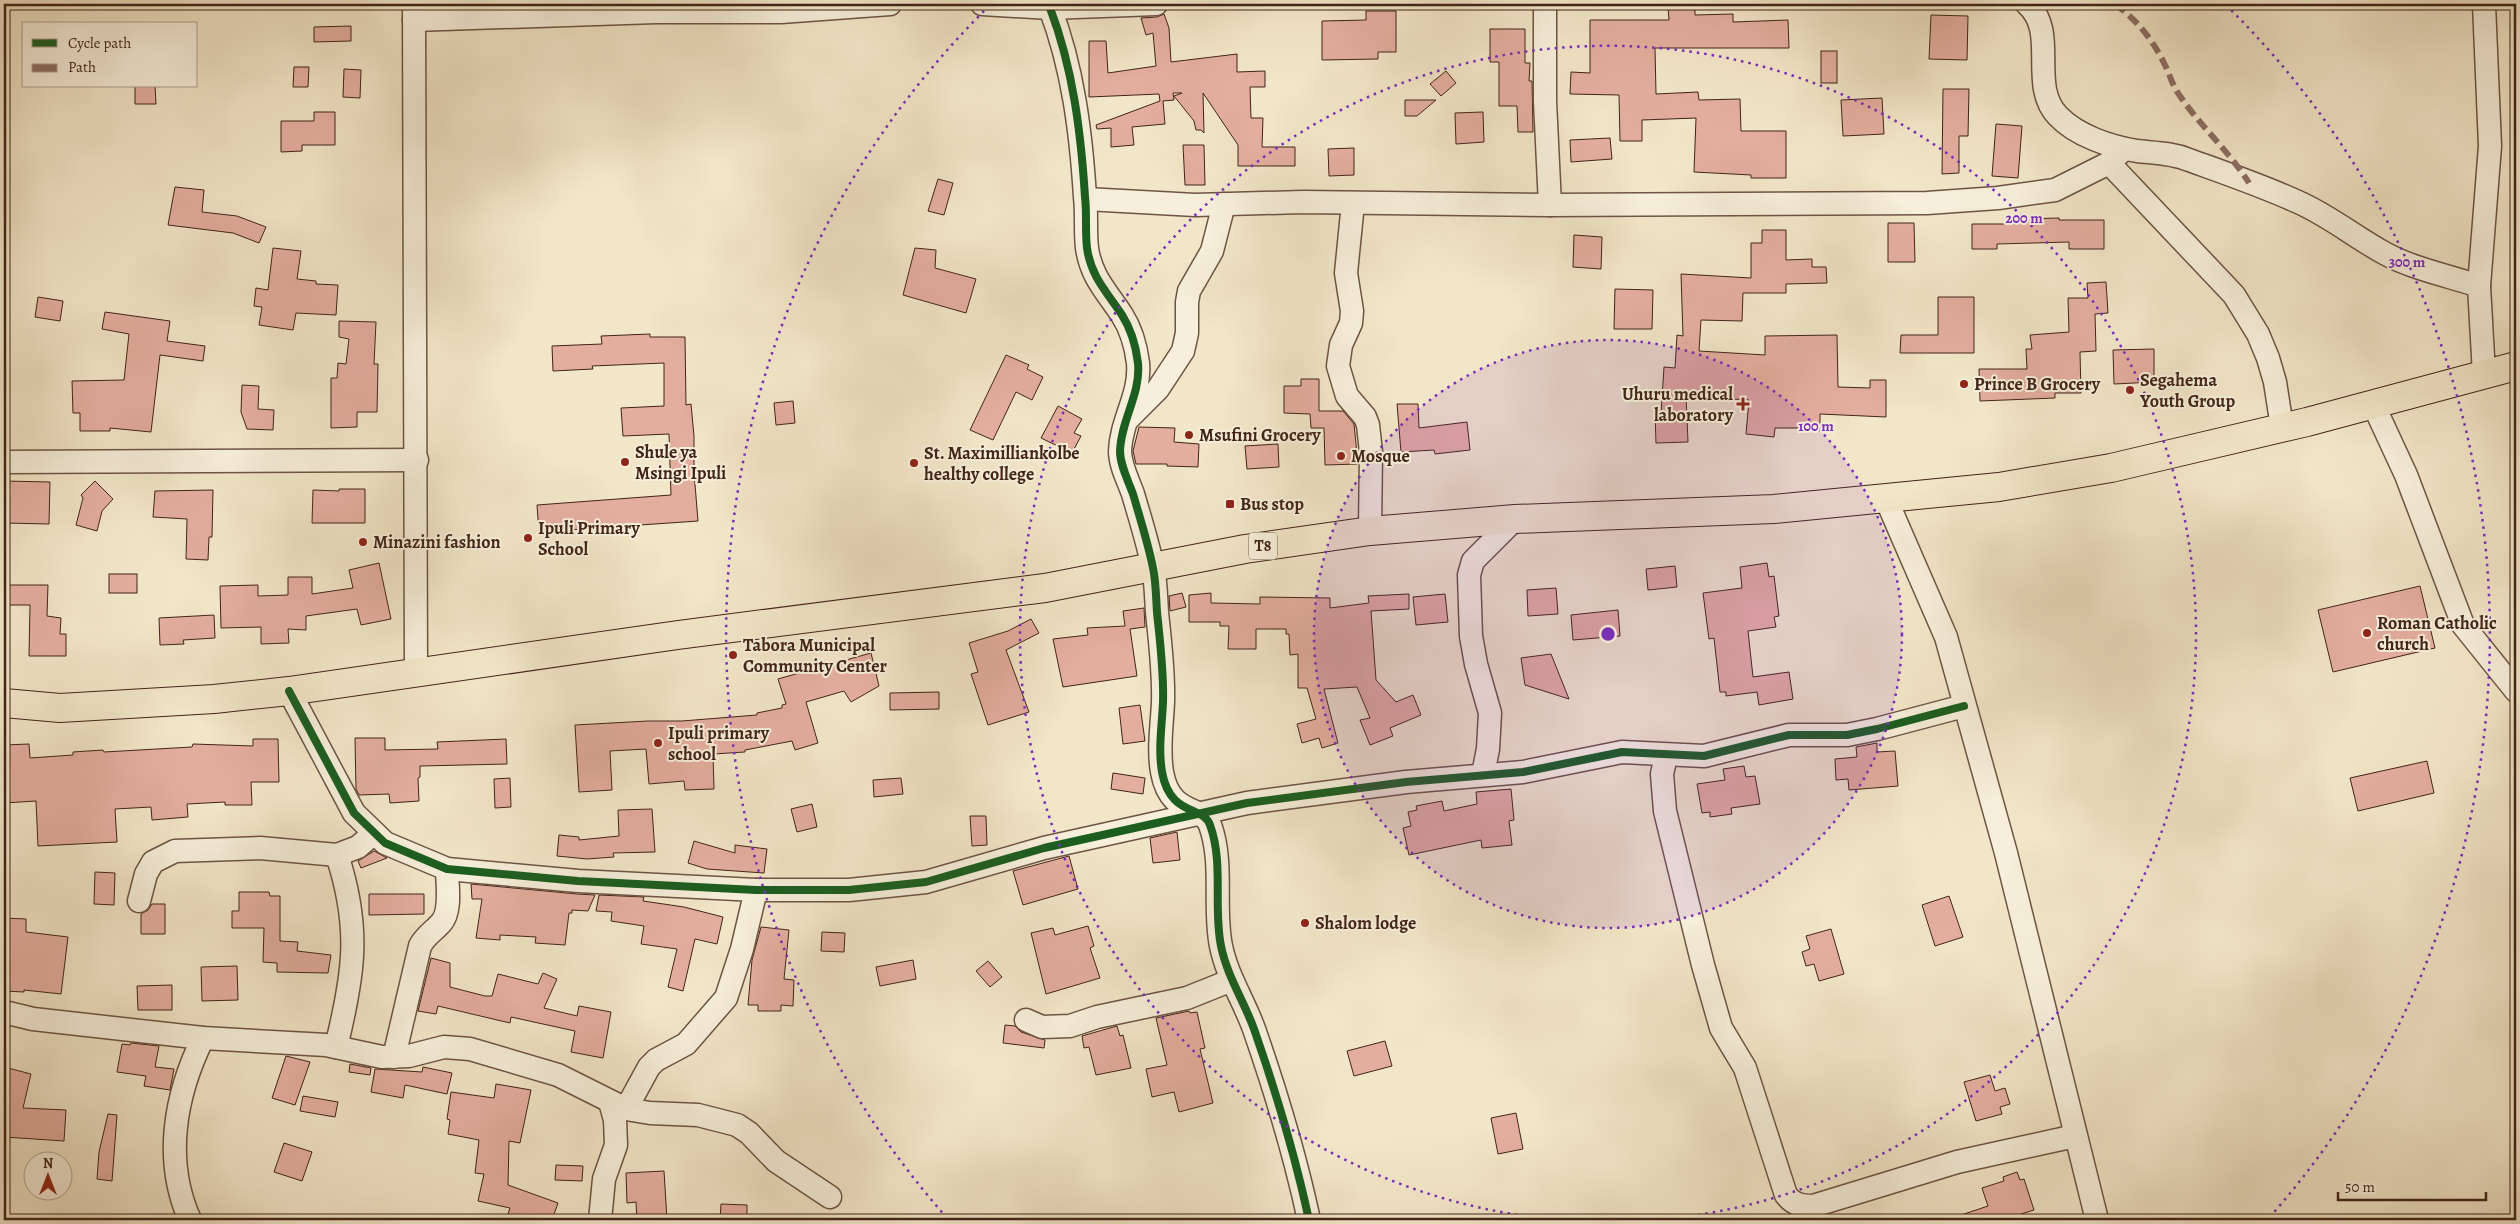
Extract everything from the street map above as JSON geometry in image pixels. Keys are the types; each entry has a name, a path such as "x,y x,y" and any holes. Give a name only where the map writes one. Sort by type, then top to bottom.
{"highway":[{"name":"T8","path":"4,703 60,708 214,699 290,691 678,634 1045,588 1245,549 1370,531 1515,520 1774,509 1999,487 2111,468 2282,428 2374,406 2516,366"}],"street":[{"path":"416,674 417,460 414,12 781,12 890,4"},
{"path":"982,4 1050,8 1156,4"},
{"path":"1545,4 1545,101 1550,205"},
{"path":"2027,4 2037,12 2039,19 2045,88 2053,111 2063,120 2088,135 2116,156 2234,295 2258,334 2268,358 2275,382 2282,428"},
{"path":"2484,4 2490,146 2479,286 2484,374"},
{"path":"1050,8 1060,36 1074,98 1086,199 1087,249 1092,266 1106,296 1126,322 1138,362 1136,392 1125,422 1120,459 1132,492 1153,567 1162,654 1163,702 1160,740 1161,770 1164,785 1176,802 1208,821 1214,842 1220,945 1232,980 1244,1002 1263,1056 1294,1157 1309,1220"},
{"path":"1086,199 1136,203 1550,205 1966,201 2056,190 2116,156 2177,156 2297,202 2324,215 2397,260 2479,286"},
{"path":"1353,203 1346,260 1351,323 1341,345 1338,366 1347,396 1365,417 1368,425 1371,452 1370,531"},
{"path":"1125,422 1158,389 1183,351 1187,333 1189,291 1212,251 1224,204"},
{"path":"2374,406 2406,475 2462,625 2516,691"},
{"path":"4,462 417,460"},
{"path":"1886,499 1946,637 2006,852 2097,1220"},
{"path":"1483,774 1490,713 1476,664 1471,636 1469,575 1473,561 1515,520"},
{"path":"290,691 354,813 385,844 447,869 578,881 756,890 825,891 926,882 1044,848 1270,799 1483,774 1523,772 1622,752 1666,756 1704,756 1789,735 1847,735 1892,726 1964,706"},
{"path":"1666,756 1662,774 1665,811 1703,965 1722,1028 1745,1068 1786,1195 1790,1200 1800,1205 1813,1206 1957,1162 2075,1136"},
{"path":"139,901 146,874 153,862 175,851 230,848 337,855 358,847 374,833"},
{"path":"336,1047 351,983 353,960 350,905 337,855"},
{"path":"394,1057 420,946 426,936 441,923 446,913 447,869"},
{"path":"600,1220 604,1179 616,1145 615,1120 618,1106 656,1060 686,1044 726,998 742,949 756,890"},
{"path":"1026,1020 1042,1027 1070,1026 1106,1014 1187,998 1232,980"},
{"path":"4,1012 33,1019 203,1038 336,1047 394,1057 437,1047 470,1049 558,1075 618,1106 650,1113 698,1116 737,1125 749,1133 776,1161 830,1197"},
{"path":"190,1220 179,1185 175,1120 184,1081 203,1038"}],"building":[{"path":"1668,7 1695,7 1695,15 1733,14 1733,22 1788,20 1789,48 1655,48 1656,94 1698,92 1699,100 1740,99 1741,131 1786,131 1786,178 1751,178 1751,175 1694,172 1696,118 1642,120 1642,141 1620,141 1619,95 1570,94 1571,72 1590,73 1590,20 1669,20"},
{"path":"1366,11 1396,11 1396,52 1378,52 1378,59 1322,60 1322,21 1366,20"},
{"path":"1164,14 1169,28 1171,62 1237,54 1237,72 1265,71 1265,87 1250,87 1251,118 1263,118 1262,147 1295,147 1295,166 1238,166 1238,145 1203,93 1204,133 1201,130 1196,130 1194,121 1174,96 1182,93 1173,93 1174,100 1163,101 1165,124 1132,127 1134,145 1111,147 1111,128 1097,129 1096,125 1160,101 1159,94 1089,97 1089,41 1106,41 1108,73 1156,66 1153,33 1146,35 1141,18 1157,17"},
{"path":"1931,15 1968,16 1967,60 1929,59"},
{"path":"351,26 351,41 314,42 314,27"},
{"path":"1490,29 1525,29 1525,63 1530,63 1529,81 1532,81 1533,132 1518,132 1517,106 1499,106 1499,62 1490,62"},
{"path":"1821,51 1837,51 1837,83 1821,83"},
{"path":"294,67 309,67 308,87 293,87"},
{"path":"344,69 361,70 360,98 343,97"},
{"path":"1446,71 1456,83 1441,96 1430,84"},
{"path":"135,88 155,88 156,104 135,104"},
{"path":"1943,89 1969,89 1968,136 1959,136 1959,173 1942,174"},
{"path":"1882,98 1884,134 1843,136 1841,100"},
{"path":"1405,100 1436,100 1417,116 1405,116"},
{"path":"314,112 335,112 335,145 302,145 302,151 281,152 281,121 314,121"},
{"path":"1483,112 1484,142 1456,144 1455,113"},
{"path":"1996,124 2022,126 2018,178 1992,176"},
{"path":"1610,138 1612,159 1571,162 1570,140"},
{"path":"1183,145 1204,145 1205,185 1185,185"},
{"path":"1354,148 1354,175 1329,176 1328,149"},
{"path":"938,179 953,183 944,215 928,211"},
{"path":"175,187 204,190 202,212 237,216 266,227 259,243 233,233 168,225"},
{"path":"2059,218 2059,220 2104,220 2104,249 2069,249 2069,242 1997,244 1997,249 1972,249 1972,224 2019,224 2019,219"},
{"path":"1888,223 1914,223 1915,262 1888,262"},
{"path":"1762,230 1786,230 1786,260 1812,259 1812,267 1826,267 1827,283 1786,284 1786,293 1743,293 1742,321 1701,320 1699,351 1765,355 1765,336 1837,335 1838,387 1870,388 1870,380 1886,380 1886,417 1820,414 1820,428 1775,428 1774,437 1746,434 1749,400 1686,396 1688,442 1656,443 1655,414 1661,414 1664,367 1675,368 1677,335 1683,336 1681,274 1751,278 1751,243 1762,243"},
{"path":"1574,235 1602,237 1601,269 1573,267"},
{"path":"273,248 301,251 297,279 316,281 316,284 338,285 336,315 296,313 293,330 259,325 262,307 254,306 256,288 268,290"},
{"path":"915,248 936,250 935,268 976,279 966,313 903,295"},
{"path":"2106,282 2108,313 2095,314 2096,351 2080,352 2081,393 2055,393 2055,398 1980,401 1979,369 2027,369 2026,349 2032,349 2030,335 2069,332 2068,298 2088,298 2087,283"},
{"path":"1615,289 1653,290 1652,329 1614,329"},
{"path":"38,297 63,301 60,321 35,317"},
{"path":"1938,297 1974,297 1974,353 1900,353 1901,335 1938,335"},
{"path":"105,312 170,321 167,341 205,346 203,361 160,355 151,432 110,428 110,431 80,431 80,413 73,413 72,381 124,380 129,334 102,329"},
{"path":"339,321 376,322 374,364 378,364 377,412 357,412 357,427 331,428 331,378 337,378 338,363 346,364 349,339 339,337"},
{"path":"650,334 650,337 685,337 686,405 691,404 698,521 539,532 537,505 671,495 669,434 623,436 621,408 664,406 664,363 592,366 593,369 553,371 552,346 602,344 601,336"},
{"path":"2154,349 2154,382 2114,384 2113,350"},
{"path":"1006,355 1029,365 1027,369 1043,377 1032,400 1016,392 993,440 970,430"},
{"path":"1301,379 1319,379 1319,411 1343,411 1354,424 1358,464 1325,465 1324,428 1311,428 1310,414 1284,413 1284,386 1301,386"},
{"path":"242,385 259,386 258,409 274,410 273,430 247,429 241,412"},
{"path":"793,401 795,423 776,425 774,403"},
{"path":"1397,404 1418,404 1419,428 1467,422 1470,450 1435,454 1434,450 1401,452"},
{"path":"1058,406 1082,419 1074,433 1081,436 1072,453 1041,438"},
{"path":"1139,427 1175,428 1174,442 1199,444 1198,467 1136,464 1133,451"},
{"path":"1278,444 1279,467 1247,469 1245,446"},
{"path":"4,481 50,482 49,524 4,523"},
{"path":"95,481 113,499 102,511 97,531 76,525 83,498 81,495"},
{"path":"339,489 365,489 365,523 312,523 313,490 339,491"},
{"path":"213,490 212,537 209,537 208,560 186,559 187,519 153,517 155,491"},
{"path":"379,563 391,619 361,625 357,609 306,616 306,630 288,629 289,643 261,644 261,627 221,628 220,586 258,585 258,596 288,595 288,577 312,577 312,594 353,588 349,570"},
{"path":"1767,563 1769,577 1774,576 1779,616 1774,617 1776,627 1748,631 1753,677 1789,672 1793,699 1759,705 1757,692 1726,696 1726,692 1720,692 1714,638 1709,639 1703,593 1742,588 1740,567"},
{"path":"1675,566 1677,587 1648,590 1646,569"},
{"path":"109,574 137,574 137,593 109,593"},
{"path":"4,585 48,585 47,616 61,618 60,634 66,634 66,656 29,656 30,605 4,605"},
{"path":"2420,586 2435,648 2333,672 2318,610"},
{"path":"1556,588 1558,614 1528,616 1527,590"},
{"path":"1182,593 1186,607 1170,611 1169,596"},
{"path":"1211,593 1211,603 1260,604 1260,597 1330,598 1330,608 1369,603 1368,596 1409,594 1409,609 1371,611 1376,680 1396,702 1413,695 1421,715 1390,728 1393,736 1370,745 1360,720 1370,718 1357,687 1324,689 1338,743 1322,748 1319,738 1302,743 1297,724 1316,719 1307,688 1298,688 1298,654 1290,655 1289,634 1286,634 1286,629 1256,629 1256,649 1228,649 1229,626 1220,626 1220,622 1189,622 1189,595"},
{"path":"1445,594 1448,622 1416,625 1413,597"},
{"path":"1144,608 1145,627 1130,629 1137,676 1063,687 1053,639 1088,635 1087,628 1125,626 1123,611"},
{"path":"1618,610 1620,636 1573,640 1571,615"},
{"path":"214,615 215,638 183,640 184,644 160,645 159,618"},
{"path":"1031,619 1039,633 1006,650 1029,712 988,725 971,674 978,672 969,643 1008,631"},
{"path":"871,653 879,686 851,702 844,691 806,702 818,743 795,750 792,741 745,750 745,752 713,754 714,789 685,790 684,781 649,784 646,749 610,751 612,790 579,792 575,725 682,721 757,715 757,713 782,708 782,705 786,704 778,679"},
{"path":"1551,654 1569,699 1525,685 1521,658"},
{"path":"939,692 939,709 890,710 890,693"},
{"path":"1140,705 1145,741 1123,744 1119,708"},
{"path":"355,738 385,738 385,750 438,749 437,742 506,739 507,764 420,766 420,777 418,778 419,801 390,803 389,794 359,795 356,789"},
{"path":"253,739 278,739 279,782 251,782 252,805 225,805 225,802 187,804 188,817 152,820 151,807 115,809 117,842 38,846 36,801 4,803 4,745 29,744 30,758 73,755 73,752 192,747 193,744 253,746"},
{"path":"1877,743 1877,752 1895,751 1898,786 1849,790 1848,779 1836,780 1835,759 1857,757 1856,747"},
{"path":"2427,761 2434,793 2358,811 2350,778"},
{"path":"1744,766 1746,777 1755,776 1760,804 1731,808 1732,814 1710,817 1710,812 1702,813 1697,784 1725,780 1723,769"},
{"path":"1113,773 1145,778 1143,794 1111,789"},
{"path":"510,778 511,807 495,808 494,779"},
{"path":"901,778 903,794 874,797 873,780"},
{"path":"1511,789 1514,820 1509,821 1512,845 1482,848 1481,840 1409,855 1403,828 1411,826 1408,812 1417,810 1416,806 1442,801 1444,811 1477,804 1476,792"},
{"path":"812,804 817,827 797,832 791,809"},
{"path":"652,809 655,852 613,853 614,857 587,859 557,856 559,835 579,837 579,840 619,836 618,810"},
{"path":"970,816 986,816 987,845 972,846"},
{"path":"1177,832 1180,860 1153,863 1150,838"},
{"path":"694,841 735,853 735,845 767,849 764,873 707,869 688,863"},
{"path":"374,851 387,858 361,868 358,861"},
{"path":"1069,856 1078,889 1023,905 1013,871"},
{"path":"95,872 115,873 114,905 94,904"},
{"path":"471,884 595,895 588,911 572,910 572,913 569,913 565,945 535,943 536,937 500,935 500,940 476,938 482,899 472,899"},
{"path":"239,892 269,892 270,896 280,896 280,941 298,942 297,951 331,955 328,973 277,972 277,963 263,962 264,928 232,928 232,911 239,911"},
{"path":"369,894 424,894 424,914 369,915"},
{"path":"599,895 644,897 643,901 684,907 723,917 717,944 695,939 683,991 668,987 677,949 641,944 644,926 611,921 612,912 596,911"},
{"path":"1949,896 1963,937 1935,946 1922,905"},
{"path":"152,904 165,904 165,934 141,934 141,914 148,910"},
{"path":"4,918 26,919 26,932 68,937 61,994 24,990 24,992 4,991"},
{"path":"1088,926 1094,946 1090,948 1100,978 1046,994 1031,933 1053,928 1055,935"},
{"path":"761,927 789,930 784,979 794,980 793,1006 781,1005 781,1011 758,1011 758,1005 748,1005 752,960"},
{"path":"1831,929 1844,974 1819,981 1814,964 1806,966 1802,952 1810,949 1806,936"},
{"path":"822,932 845,933 844,952 821,951"},
{"path":"431,958 450,963 450,987 485,996 492,996 498,974 538,984 543,973 557,979 544,1008 577,1016 579,1006 611,1012 603,1058 571,1052 575,1031 511,1017 510,1023 438,1006 436,1014 418,1011"},
{"path":"913,960 916,979 880,986 876,967"},
{"path":"988,961 1002,977 990,987 976,971"},
{"path":"237,966 238,1000 202,1001 201,967"},
{"path":"172,985 172,1010 138,1010 137,986"},
{"path":"1189,1011 1190,1013 1197,1012 1205,1048 1200,1049 1213,1103 1179,1112 1174,1092 1152,1097 1146,1069 1167,1065 1156,1018"},
{"path":"1005,1025 1015,1026 1021,1032 1045,1040 1044,1048 1003,1043"},
{"path":"1117,1026 1120,1036 1123,1035 1131,1068 1096,1075 1089,1047 1084,1048 1082,1036"},
{"path":"1385,1041 1392,1066 1354,1076 1347,1051"},
{"path":"131,1043 159,1046 155,1067 174,1069 170,1090 144,1086 146,1076 117,1072 122,1044 130,1045"},
{"path":"286,1056 310,1062 295,1105 272,1098"},
{"path":"350,1064 371,1068 370,1075 349,1072"},
{"path":"4,1067 31,1074 23,1108 66,1110 64,1141 4,1137"},
{"path":"423,1067 452,1073 447,1094 405,1085 403,1098 371,1092 375,1069 422,1072"},
{"path":"1990,1075 1995,1091 2005,1088 2010,1104 2000,1107 2002,1114 1976,1121 1964,1082"},
{"path":"496,1084 531,1090 520,1143 509,1141 508,1185 558,1203 552,1220 515,1220 507,1217 510,1208 478,1201 484,1174 475,1173 479,1140 448,1134 450,1120 447,1119 451,1092 494,1098"},
{"path":"303,1096 338,1102 335,1117 300,1111"},
{"path":"1516,1113 1523,1149 1498,1154 1491,1118"},
{"path":"108,1114 117,1115 112,1181 97,1179 99,1152"},
{"path":"284,1143 312,1152 302,1181 274,1172"},
{"path":"556,1165 583,1166 582,1181 555,1180"},
{"path":"664,1171 667,1220 637,1220 636,1202 627,1203 626,1173"},
{"path":"2017,1172 2020,1180 2024,1179 2034,1210 2021,1214 2023,1220 1956,1220 1955,1217 1988,1206 1982,1188 2004,1181 2003,1177"},
{"path":"721,1204 747,1205 747,1220 720,1220"}],"marked path":[{"path":"2115,4 2131,17 2150,39 2167,69 2173,85 2188,107 2233,160 2249,183"}],"cycle path":[{"path":"1050,8 1065,54 1075,101 1083,173 1086,242 1089,258 1100,284 1128,326 1138,363 1137,385 1121,440 1120,456 1133,494 1155,579 1163,680 1160,746 1162,772 1166,786 1172,796 1186,808 1201,815 1210,825 1218,870 1218,916 1221,946 1231,978 1254,1029 1270,1076 1309,1220"},
{"path":"289,691 354,813 385,843 447,869 578,881 756,890 849,890 926,882 1044,848 1247,803 1406,782 1523,772 1622,752 1704,756 1789,735 1847,735 1964,706"}],"place":[{"name":"Prince B Grocery","path":"1964,384"},
{"name":"Segahema Youth Group","path":"2130,390"},
{"name":"Uhuru medical laboratory","path":"1743,404"},
{"name":"Msufini Grocery","path":"1189,435"},
{"name":"Mosque","path":"1341,456"},
{"name":"Shule ya Msingi Ipuli","path":"625,462"},
{"name":"St. Maximilliankolbe healthy college","path":"914,463"},
{"name":"Bus stop","path":"1230,504"},
{"name":"Ipuli Primary School","path":"528,538"},
{"name":"Minazini fashion","path":"363,542"},
{"name":"Roman Catholic church","path":"2367,633"},
{"name":"Tabora Municipal Community Center","path":"733,655"},
{"name":"Ipuli primary school","path":"658,743"},
{"name":"Shalom lodge","path":"1305,923"}]}
